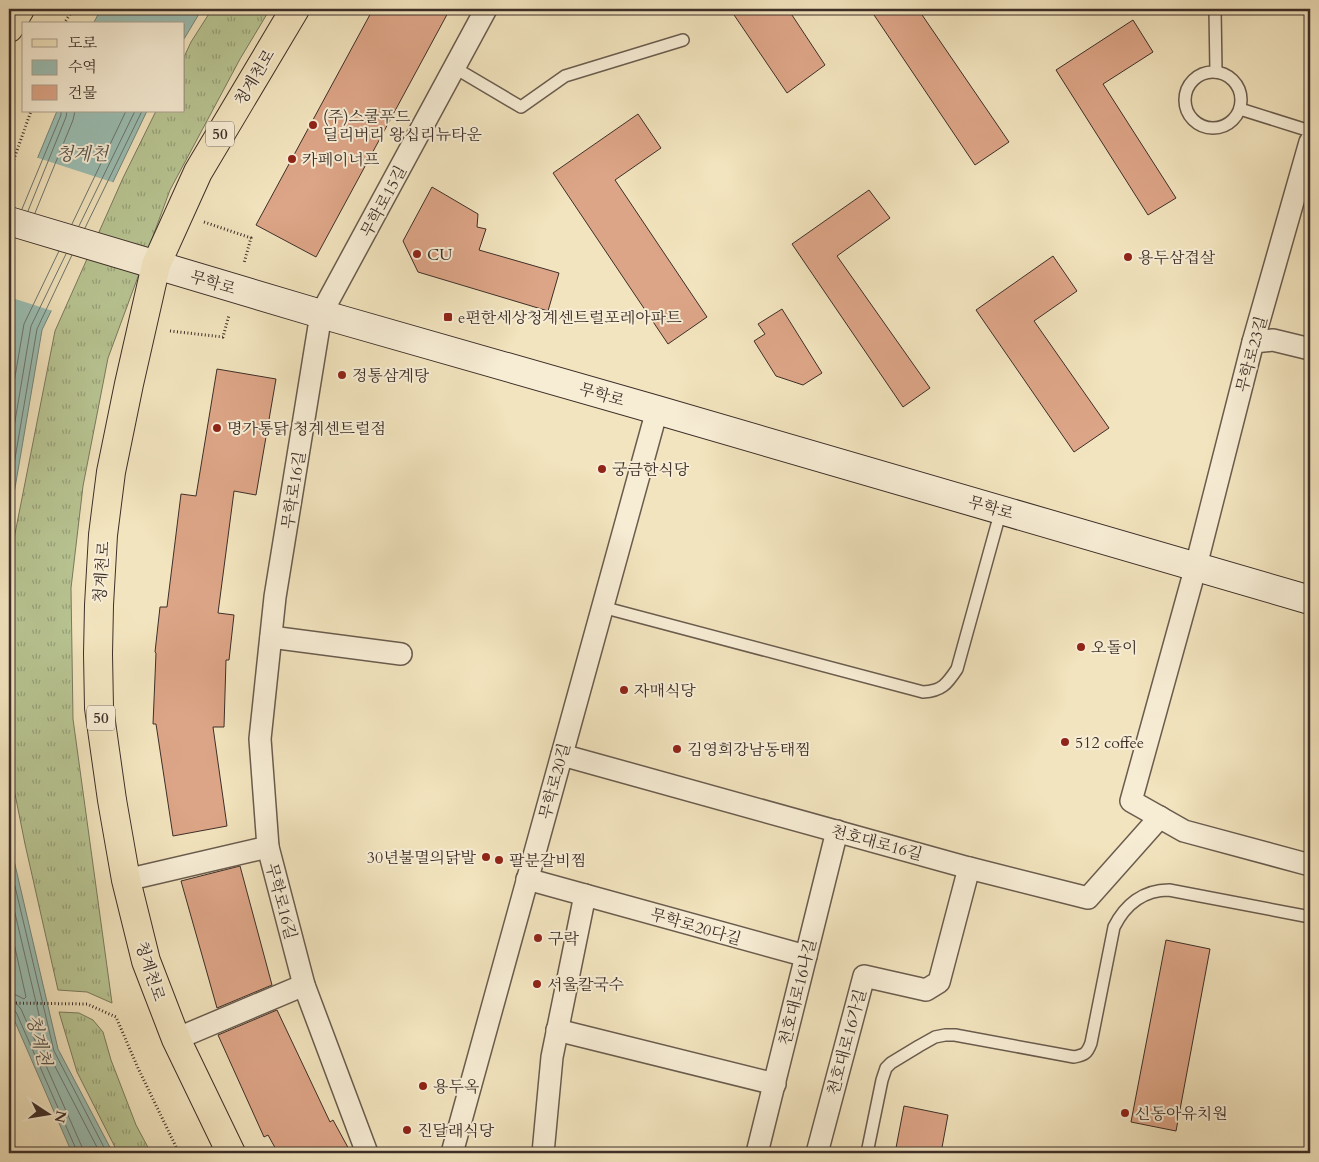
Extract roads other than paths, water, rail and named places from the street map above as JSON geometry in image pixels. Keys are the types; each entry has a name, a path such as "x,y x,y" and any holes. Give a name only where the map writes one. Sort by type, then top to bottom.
{"main road":[{"path":"9,28 20,9"},
{"name":"청계천로","path":"231,1153 176,1039 146,961 126,880 99,708 99,605 111,472 156,265 198,172 295,9"},
{"name":"무학로","path":"9,221 322,314 1310,600"}],"street":[{"name":"무학로15길","path":"322,314 486,9"},
{"name":"무학로23길","path":"1196,566 1253,342 1310,142"},
{"name":"무학로16길","path":"322,314 277,587 260,739 268,848 304,986 367,1153"},
{"path":"1253,342 1273,340 1310,349"},
{"name":"무학로20길","path":"452,1153 657,410"},
{"path":"1196,566 1131,801 1184,831 1310,865"},
{"path":"271,637 402,654"},
{"name":"천호대로16길","path":"562,755 969,868 1088,898 1160,817"},
{"name":"천호대로16나길","path":"757,1153 837,831"},
{"path":"126,880 268,848"},
{"name":"천호대로16가길","path":"816,1153 864,976 926,990 939,982 969,868"},
{"name":"무학로20다길","path":"528,879 806,956"},
{"path":"543,1153 552,1057 585,895"},
{"path":"176,1039 304,986"},
{"path":"557,1030 774,1084"}],"lane":[{"path":"1215,9 1216,72"},
{"path":"454,68 522,107 565,76 683,40"},
{"path":"1216,72 1226,74 1234,80 1242,98 1240,110 1231,123 1215,129 1206,128 1191,118 1186,110 1185,102 1186,92 1197,76 1216,72"},
{"path":"1240,110 1310,131"},
{"path":"602,607 923,692 934,692 942,688 949,681 957,669 1001,510"},
{"path":"867,1153 886,1068 891,1063 935,1038 955,1035 1074,1057 1084,1055 1089,1050 1114,927 1120,915 1137,898 1160,890 1169,890 1310,917"}],"water":[{"path":"101,9 202,9 185,37 185,22 94,22"},
{"name":"청계천","path":"57,112 147,112 42,330 9,523 9,227"},
{"name":"청계천","path":"9,839 58,1049 113,1153 72,1153 9,1008"}],"place":[{"name":"(주)스쿨푸드 딜리버리 왕십리뉴타운","path":"313,125"},
{"name":"카페이너프","path":"292,159"},
{"name":"CU","path":"417,254"},
{"name":"용두삼겹살","path":"1128,257"},
{"name":"e편한세상청계센트럴포레아파트","path":"448,317"},
{"name":"정통삼계탕","path":"342,375"},
{"name":"명가통닭 청계센트럴점","path":"217,428"},
{"name":"궁금한식당","path":"602,469"},
{"name":"오돌이","path":"1081,647"},
{"name":"자매식당","path":"624,690"},
{"name":"512 coffee","path":"1065,742"},
{"name":"김영희강남동태찜","path":"677,749"},
{"name":"30년불멸의닭발","path":"486,857"},
{"name":"팔분갈비찜","path":"499,860"},
{"name":"구락","path":"538,938"},
{"name":"서울칼국수","path":"537,984"},
{"name":"용두옥","path":"423,1086"},
{"name":"신동아유치원","path":"1125,1113"},
{"name":"진달래식당","path":"407,1130"}]}
